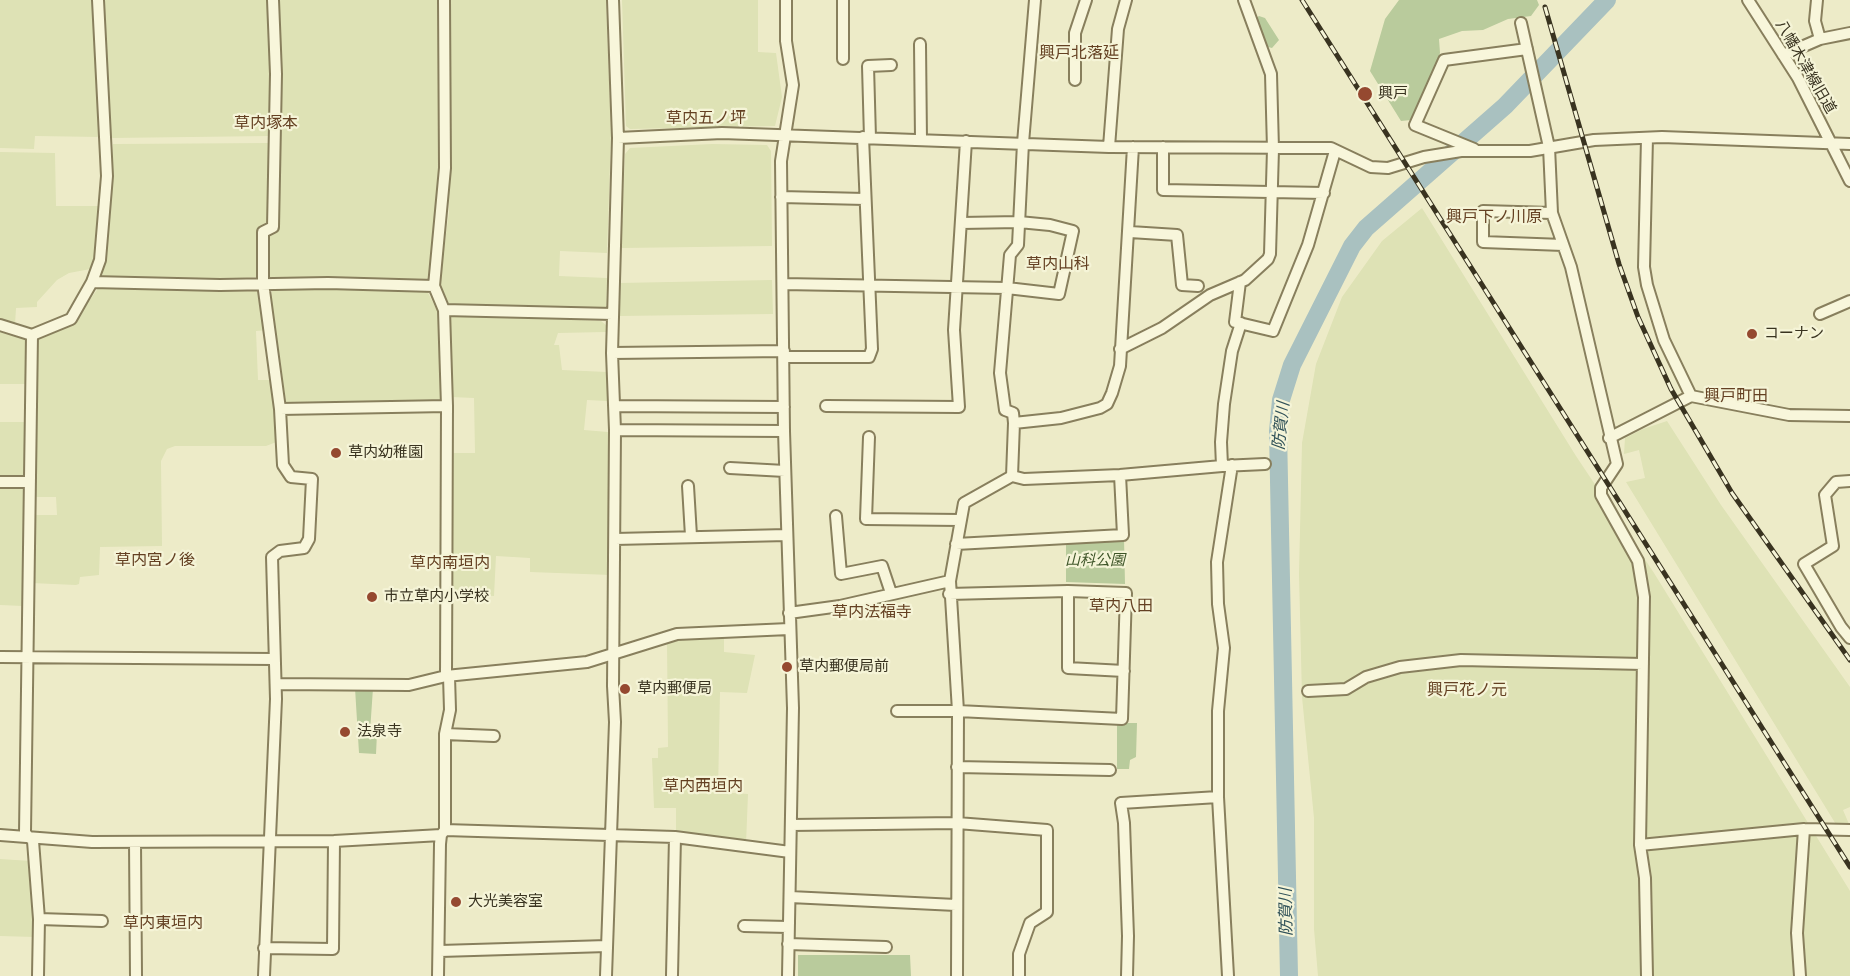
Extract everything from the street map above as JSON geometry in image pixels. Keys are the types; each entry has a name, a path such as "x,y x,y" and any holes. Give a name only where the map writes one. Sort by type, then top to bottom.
{"street":[{"path":"0,325 32,335 71,319 92,282 100,260 107,176 98,0"},
{"path":"264,976 268,840 272,828 276,684 272,557 280,551 304,548 309,538 312,479 291,477 283,465 280,409 263,283 263,232 273,226 276,74 273,0"},
{"path":"438,976 445,734 450,710 447,676 447,406 444,310 434,286 445,168 444,0"},
{"path":"606,976 614,655 615,430 612,353 618,138 613,0"},
{"path":"786,0 786,41 794,85 781,161 784,431 793,708 788,976"},
{"path":"843,0 843,59"},
{"path":"1012,476 1013,413 1005,410 1000,373 1010,255 1018,244 1023,143 1035,0"},
{"path":"1074,80 1075,33 1086,0"},
{"path":"1109,147 1118,29 1126,0"},
{"path":"1120,349 1162,328 1210,295 1240,282 1268,259 1270,254 1273,149 1271,74 1244,0"},
{"name":"八幡木津線旧道","path":"1748,0 1811,102 1828,142 1850,182"},
{"path":"1817,0 1815,21 1820,39"},
{"path":"1521,23 1549,147 1552,213 1583,321 1617,464 1601,488 1601,495 1638,561 1644,597 1640,845 1645,878 1647,976"},
{"path":"1783,55 1820,39 1850,33"},
{"path":"920,44 921,140"},
{"path":"1478,151 1415,125 1444,60 1527,49"},
{"path":"612,353 869,357 873,349 866,199 868,66 891,65"},
{"path":"618,138 722,133 1109,147 1330,148 1371,167 1388,168 1440,154 1530,151 1594,140 1647,138 1850,144"},
{"path":"1647,138 1644,267 1647,285 1664,340 1691,396"},
{"path":"826,406 960,407 954,330 966,141"},
{"path":"1014,423 1061,418 1107,404 1117,379 1122,297 1130,232 1133,147"},
{"path":"1163,147 1163,190 1324,193"},
{"path":"1240,282 1235,322 1273,331 1293,287 1324,193 1335,151"},
{"path":"781,197 866,199"},
{"path":"1552,213 1483,211 1483,242 1563,245"},
{"path":"783,284 1007,288 1059,294 1073,231 1050,225 1019,222 961,223"},
{"path":"1130,232 1177,235 1182,285 1198,285"},
{"path":"92,282 434,286"},
{"path":"1820,314 1850,301"},
{"path":"444,310 613,314"},
{"path":"1228,976 1218,797 1218,711 1224,648 1218,604 1217,562 1227,466 1221,442 1224,404 1232,351 1241,323"},
{"path":"32,335 34,351 26,659 25,833 33,841 39,919 38,976"},
{"path":"1609,438 1691,396 1789,416 1850,416"},
{"path":"280,409 447,406"},
{"path":"614,406 784,407"},
{"path":"615,430 784,431"},
{"path":"869,437 866,519 960,520"},
{"path":"957,976 958,711 949,594 964,503 1012,476 1024,479 1120,475 1265,464"},
{"path":"730,468 785,471"},
{"path":"956,544 1123,535 1120,475"},
{"path":"1850,481 1836,482 1825,495 1833,546 1804,564 1840,627 1850,639"},
{"path":"0,482 30,482"},
{"path":"688,486 691,536"},
{"path":"836,516 841,574 882,566 891,593"},
{"path":"615,539 787,535"},
{"path":"789,613 840,606 951,581"},
{"path":"897,711 958,711 1122,719 1126,593 1068,591 949,594"},
{"path":"1068,591 1068,668 1124,671"},
{"path":"276,684 409,685 447,676 568,664 614,655 677,634 789,629"},
{"path":"0,657 26,659 274,659"},
{"path":"1308,691 1346,689 1365,677 1400,667 1461,660 1643,664"},
{"path":"445,734 494,736"},
{"path":"957,767 1110,770"},
{"path":"1127,976 1128,936 1121,803 1218,797"},
{"path":"791,825 957,823 1047,830 1047,912 1030,923 1019,954 1019,976"},
{"path":"1640,845 1803,829 1850,830"},
{"path":"1800,976 1797,933 1803,829"},
{"path":"0,835 92,842 334,841 443,832 675,837 790,852"},
{"path":"672,975 675,837"},
{"path":"264,948 333,950 334,841"},
{"path":"135,842 136,976"},
{"path":"790,897 957,905"},
{"path":"39,919 102,921"},
{"path":"744,926 788,927"},
{"path":"788,944 886,947"},
{"path":"440,951 607,946"}],"green space":[{"path":"0,0 92,0 101,137 35,136 34,149 0,148"},
{"path":"103,0 270,0 270,136 111,138 102,44"},
{"path":"278,0 438,0 440,215 430,281 270,277 266,241 276,222"},
{"path":"449,0 606,0 611,134 607,253 560,251 559,276 607,278 604,312 444,305 439,288 449,212"},
{"path":"622,0 758,0 758,52 776,53 782,97 775,126 630,129 626,126"},
{"path":"1399,0 1537,0 1539,5 1531,16 1508,19 1483,30 1462,31 1439,39 1440,53 1418,107 1411,120 1401,121 1370,71 1385,19"},
{"path":"1259,16 1265,18 1279,40 1272,48 1268,47 1257,23 1256,18"},
{"path":"271,143 268,220 259,229 257,277 190,281 102,277 107,248 113,144"},
{"path":"712,144 767,145 771,151 772,246 621,248 625,154 630,148"},
{"path":"0,152 55,153 56,206 100,206 96,268 69,273 57,280 37,302 37,307 16,308 15,325 0,323"},
{"path":"1422,208 1576,456 1654,573 1850,891 1850,976 1318,976 1314,929 1314,818 1302,697 1299,574 1302,443 1316,364 1342,297 1382,241"},
{"path":"772,280 773,314 618,316 619,283"},
{"path":"257,286 262,290 268,330 256,331 258,380 275,380 279,441 266,446 175,446 167,449 161,461 162,546 100,547 99,575 80,577 79,584 76,585 31,583 33,515 57,515 56,497 33,497 38,338 72,325 99,287 180,289"},
{"path":"273,286 335,286 427,291 438,312 441,401 286,402 271,298"},
{"path":"452,314 601,321 606,325 606,332 558,333 554,345 559,345 562,370 607,372 607,401 587,400 584,430 608,432 611,575 530,572 530,558 496,556 494,596 452,594 453,453 475,453 474,398 451,397 448,317"},
{"path":"0,330 27,338 29,384 0,384"},
{"path":"1667,421 1721,505 1850,687 1850,807 1843,810 1849,824 1837,826 1626,482 1645,478 1639,450 1624,454 1625,438"},
{"path":"0,422 28,422 26,474 22,478 0,478"},
{"path":"0,485 22,485 26,489 23,606 0,605"},
{"name":"山科公園","path":"1124,538 1125,584 1066,582 1066,540"},
{"path":"724,637 724,652 755,655 747,693 720,692 718,792 748,794 746,844 676,834 676,808 654,808 652,758 658,758 658,748 668,747 667,641"},
{"path":"355,688 373,688 370,732 377,733 376,754 359,753"},
{"path":"1117,723 1137,723 1136,757 1130,760 1129,769 1117,769"},
{"path":"0,859 31,861 35,937 0,936"},
{"path":"798,955 910,955 911,976 798,976"}],"waterway":[{"name":"防賀川","path":"1289,976 1278,431 1281,400 1292,365 1352,246 1366,228 1505,106 1607,0"}],"railway":[{"path":"1302,0 1850,867"},
{"path":"1545,7 1619,264 1638,317 1671,389 1732,493 1850,660"}],"place":[{"name":"興戸","path":"1365,94"},
{"name":"コーナン","path":"1752,334"},
{"name":"草内幼稚園","path":"336,453"},
{"name":"市立草内小学校","path":"372,597"},
{"name":"草内郵便局前","path":"787,667"},
{"name":"草内郵便局","path":"625,689"},
{"name":"法泉寺","path":"345,732"},
{"name":"大光美容室","path":"456,902"}],"district":[{"name":"興戸北落延","path":"1079,54"},
{"name":"草内五ノ坪","path":"706,119"},
{"name":"草内塚本","path":"266,124"},
{"name":"興戸下ノ川原","path":"1494,218"},
{"name":"草内山科","path":"1058,265"},
{"name":"興戸町田","path":"1736,397"},
{"name":"草内宮ノ後","path":"155,561"},
{"name":"草内南垣内","path":"450,564"},
{"name":"草内八田","path":"1121,607"},
{"name":"草内法福寺","path":"872,613"},
{"name":"興戸花ノ元","path":"1467,691"},
{"name":"草内西垣内","path":"703,787"},
{"name":"草内東垣内","path":"163,924"}]}
